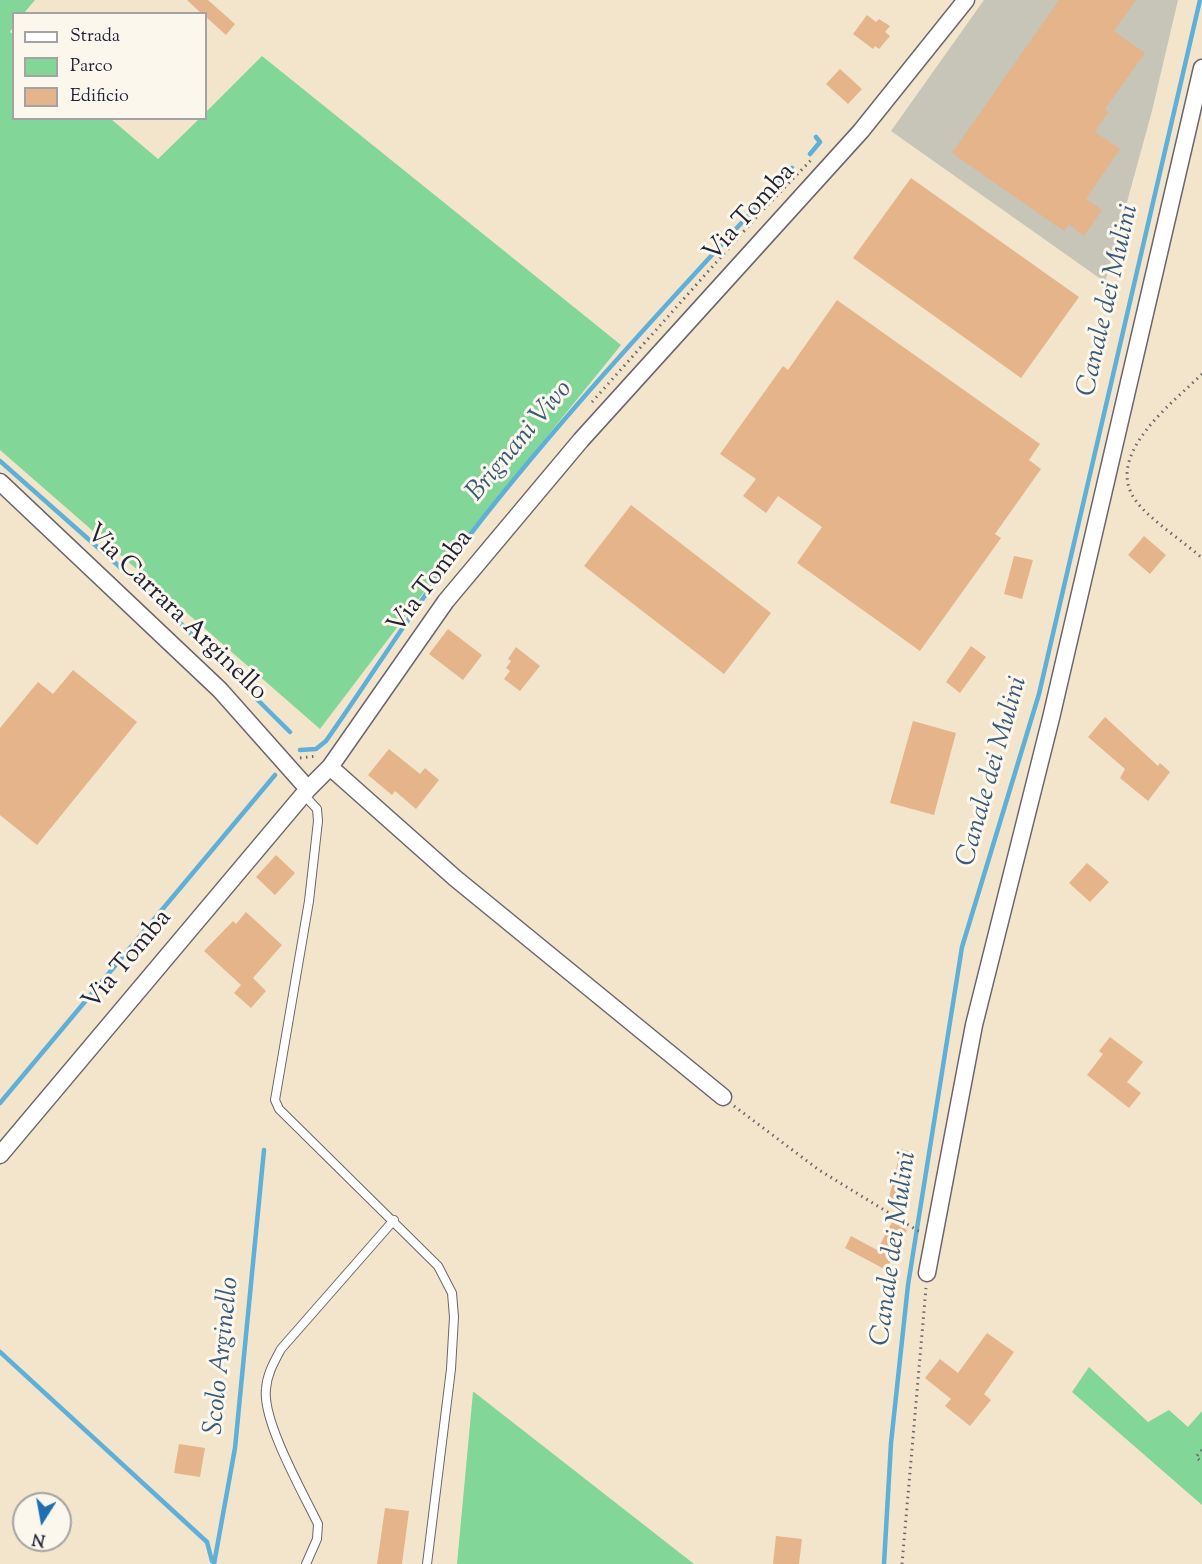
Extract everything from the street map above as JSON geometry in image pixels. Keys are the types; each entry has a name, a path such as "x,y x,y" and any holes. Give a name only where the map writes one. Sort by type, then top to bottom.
{"street":[{"name":"Via Tomba","path":"0,1155 305,792 330,767 446,601 580,440 861,132 966,0"},
{"path":"927,1273 974,1025 1064,662 1202,68"},
{"name":"Via Carrara Arginello","path":"0,482 220,690 305,792"},
{"path":"330,767 455,878 723,1097"}],"lane":[{"path":"305,792 316,809 318,821 309,901 275,1100 279,1109 394,1220 438,1266 452,1293 451,1369 427,1564"},
{"path":"306,1564 315,1545 318,1524 274,1427 266,1390 270,1372 281,1349 394,1220"}],"path":[{"path":"1202,374 1139,437 1129,468 1128,485 1136,501 1202,558"},
{"path":"723,1097 819,1170 922,1234"},
{"path":"902,1564 927,1273"},
{"path":"1202,1450 1196,1457 1202,1462"}],"shaded area":[{"path":"984,0 1178,0 1152,111 1105,282 891,131"}],"green space":[{"path":"0,0 35,0 25,12 12,12 10,32 12,34 12,120 112,120 158,159 198,120 207,120 207,111 262,56 621,345 468,534 320,729 0,450"},
{"path":"1089,1367 1148,1422 1169,1410 1188,1427 1202,1411 1202,1505 1072,1392"},
{"path":"474,1392 694,1564 457,1564"}],"building":[{"path":"187,0 208,0 235,24 226,35 207,18 207,12 200,12"},
{"path":"1059,0 1136,0 1114,31 1145,53 1105,109 1108,112 1095,132 1120,149 1086,199 1102,210 1084,236 1069,224 1064,231 952,153"},
{"path":"867,15 876,22 879,19 890,26 885,32 890,36 879,49 875,46 873,49 853,34"},
{"path":"840,69 862,89 848,104 826,84"},
{"path":"911,178 1079,297 1021,378 853,258"},
{"path":"837,300 1040,444 1029,460 1041,469 995,534 1001,538 920,651 797,563 822,527 778,496 766,513 743,496 756,479 720,454 783,366 788,370"},
{"path":"631,505 771,613 724,674 584,566"},
{"path":"1144,536 1166,555 1150,574 1128,555"},
{"path":"1014,556 1033,560 1022,599 1004,594"},
{"path":"448,629 482,655 463,680 429,654"},
{"path":"971,646 986,657 960,693 946,682"},
{"path":"516,647 540,666 520,691 504,679 510,671 506,668 511,661 508,659"},
{"path":"73,670 137,722 37,845 0,815 0,728 38,682 53,694"},
{"path":"1105,717 1158,766 1160,763 1170,772 1148,801 1120,778 1125,769 1088,737"},
{"path":"913,721 956,733 934,815 890,803"},
{"path":"389,749 420,774 425,768 439,780 416,809 395,791 392,795 368,775"},
{"path":"276,855 295,873 275,895 256,877"},
{"path":"1087,863 1109,882 1090,902 1069,883"},
{"path":"246,912 282,945 253,978 266,991 251,1008 234,993 241,985 204,951 233,921 236,924"},
{"path":"1110,1037 1143,1062 1127,1082 1141,1093 1129,1108 1087,1075 1103,1054 1099,1051"},
{"path":"901,1149 915,1153 903,1201 889,1198"},
{"path":"892,1222 907,1230 886,1270 845,1248 851,1236 877,1250"},
{"path":"987,1333 1014,1352 984,1394 991,1400 970,1426 945,1406 951,1399 925,1378 940,1359 958,1373"},
{"path":"179,1444 205,1448 200,1477 174,1473"},
{"path":"385,1508 409,1511 402,1564 377,1564"},
{"path":"776,1536 802,1539 799,1564 773,1564"}],"waterway":[{"name":"Canale dei Mulini","path":"884,1564 891,1443 908,1285 962,947 1039,694 1200,0"},
{"name":"Brignani Vivo","path":"810,154 820,142 816,137"},
{"name":"Brignani Vivo","path":"300,750 316,749 326,741 431,586 507,488 627,349 792,168"},
{"path":"0,461 155,598 290,732"},
{"path":"0,1103 275,775"},
{"name":"Scolo Arginello","path":"214,1564 235,1448 264,1150"},
{"path":"0,1352 207,1542 212,1561"}]}
